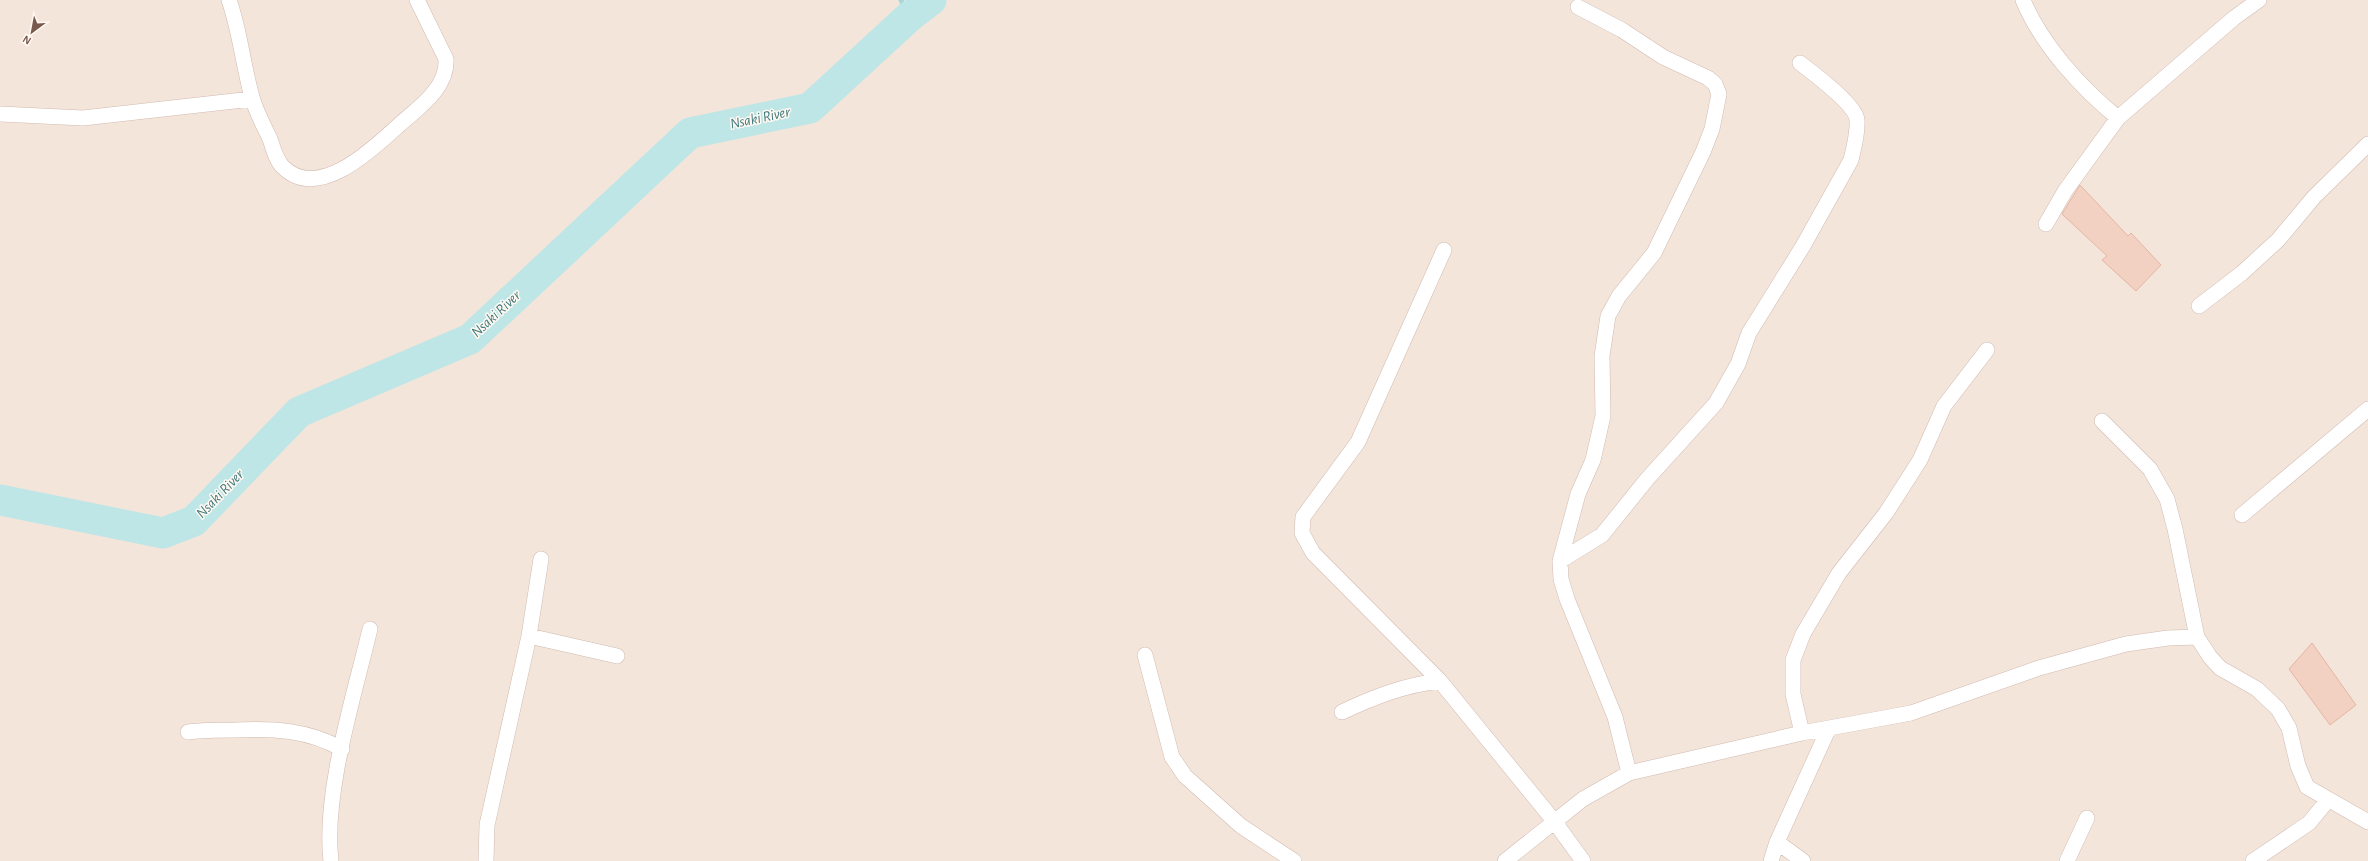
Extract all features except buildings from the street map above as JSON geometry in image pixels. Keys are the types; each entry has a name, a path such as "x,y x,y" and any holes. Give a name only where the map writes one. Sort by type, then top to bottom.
{"street":[{"path":"229,0 252,99 281,166 291,174 311,179 342,170 363,157 424,102 439,86 447,70 446,59 416,0"},
{"path":"2023,0 2031,21 2080,83 2118,118"},
{"path":"2046,224 2065,191 2118,118 2234,18 2259,0"},
{"path":"1578,7 1622,30 1663,56 1708,78 1716,84 1718,94 1712,130 1704,152 1654,253 1616,300 1608,316 1602,356 1603,416 1593,460 1578,494 1560,561 1561,580 1567,599 1615,716 1629,773"},
{"path":"1560,561 1602,535 1648,478 1716,403 1738,364 1748,333 1803,246 1851,160 1855,145 1857,118 1845,100 1800,63"},
{"path":"0,114 83,118 252,99"},
{"path":"2199,306 2242,273 2278,240 2314,197 2368,144"},
{"path":"1444,250 1358,442 1303,517 1302,533 1313,553 1440,680 1554,821 1583,861"},
{"path":"1802,733 1793,694 1793,660 1803,634 1839,573 1886,513 1920,460 1944,406 1987,350"},
{"path":"2242,515 2368,409"},
{"path":"2102,421 2150,469 2167,499 2175,529 2197,636 2220,668 2247,682 2278,709 2289,728 2298,766 2308,787 2328,800 2345,807 2368,822"},
{"path":"486,861 487,825 529,636 541,559"},
{"path":"332,861 332,808 342,749 370,629"},
{"path":"529,636 617,656"},
{"path":"1505,861 1583,799 1629,773 1802,733 1828,730 1911,713 2039,668 2126,644 2168,638 2197,636"},
{"path":"1145,655 1172,757 1185,776 1241,826 1294,861"},
{"path":"1342,712 1387,692 1412,684 1440,680"},
{"path":"188,732 211,729 292,730 326,740 342,749"},
{"path":"1770,861 1777,842 1828,730"},
{"path":"2253,861 2309,823 2328,800"},
{"path":"2067,861 2087,818"},
{"path":"1777,842 1803,861"}],"shaded area":[{"path":"0,0 2368,0 2368,861 0,861"}],"waterway":[{"path":"901,0 909,17"},
{"name":"Nsaki River","path":"0,500 163,533 194,521 299,412 470,339 690,133 810,108 909,17 931,0"}]}
